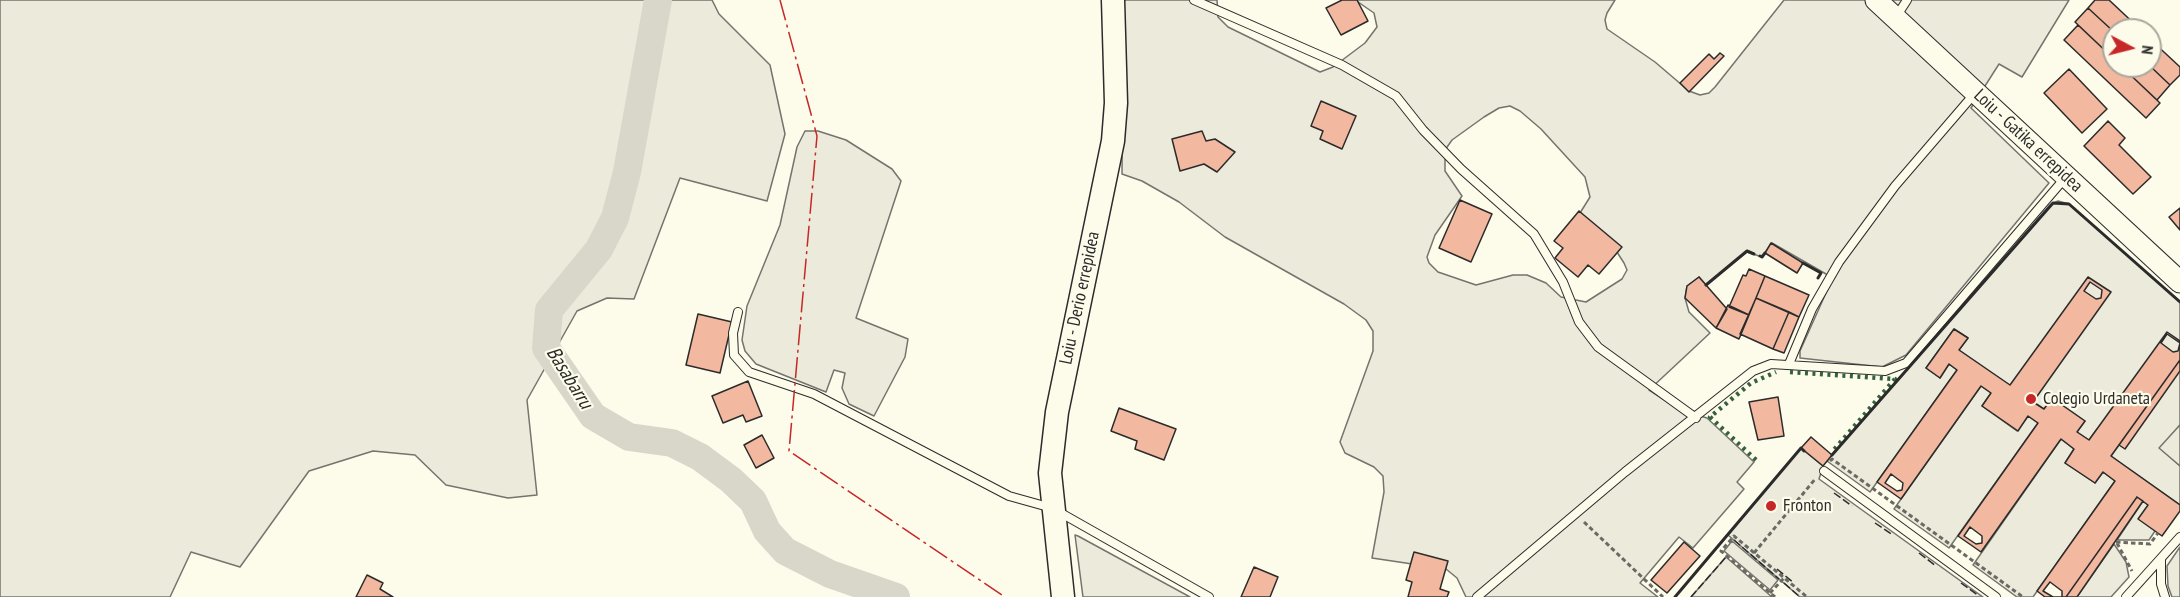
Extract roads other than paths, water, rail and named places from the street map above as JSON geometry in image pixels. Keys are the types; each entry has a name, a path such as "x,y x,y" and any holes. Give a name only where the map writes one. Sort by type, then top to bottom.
{"main road":[{"name":"Loiu - Derio errepidea","path":"1063,597 1050,473 1057,412 1113,141 1116,103 1113,0"}],"street":[{"name":"Loiu - Gatika errepidea","path":"1876,0 2180,282"}],"lane":[{"path":"1194,0 1342,65 1396,96 1423,130 1461,170 1534,234 1563,282 1579,322 1598,347 1696,418"},
{"path":"1895,18 1907,0"},
{"path":"1789,364 1812,309 1839,262 1895,186 1976,92"},
{"path":"1477,597 1625,472 1753,371 1771,364 1789,364 1885,372 1906,363 2066,177"},
{"path":"738,312 733,333 734,355 749,372 814,394 1009,496 1052,508 1209,597"},
{"path":"1822,472 1996,597"},
{"path":"2126,597 2180,537"},
{"path":"2161,559 2161,584 2165,597"}],"waterway":[{"name":"Basabarru","path":"658,0 627,172 615,218 599,249 549,310 546,348 593,416 629,437 672,443 700,457 731,480 753,501 767,531 785,551 830,574 896,597"}],"place":[{"name":"Colegio Urdaneta","path":"2031,399"},
{"name":"Fronton","path":"1771,506"}]}
